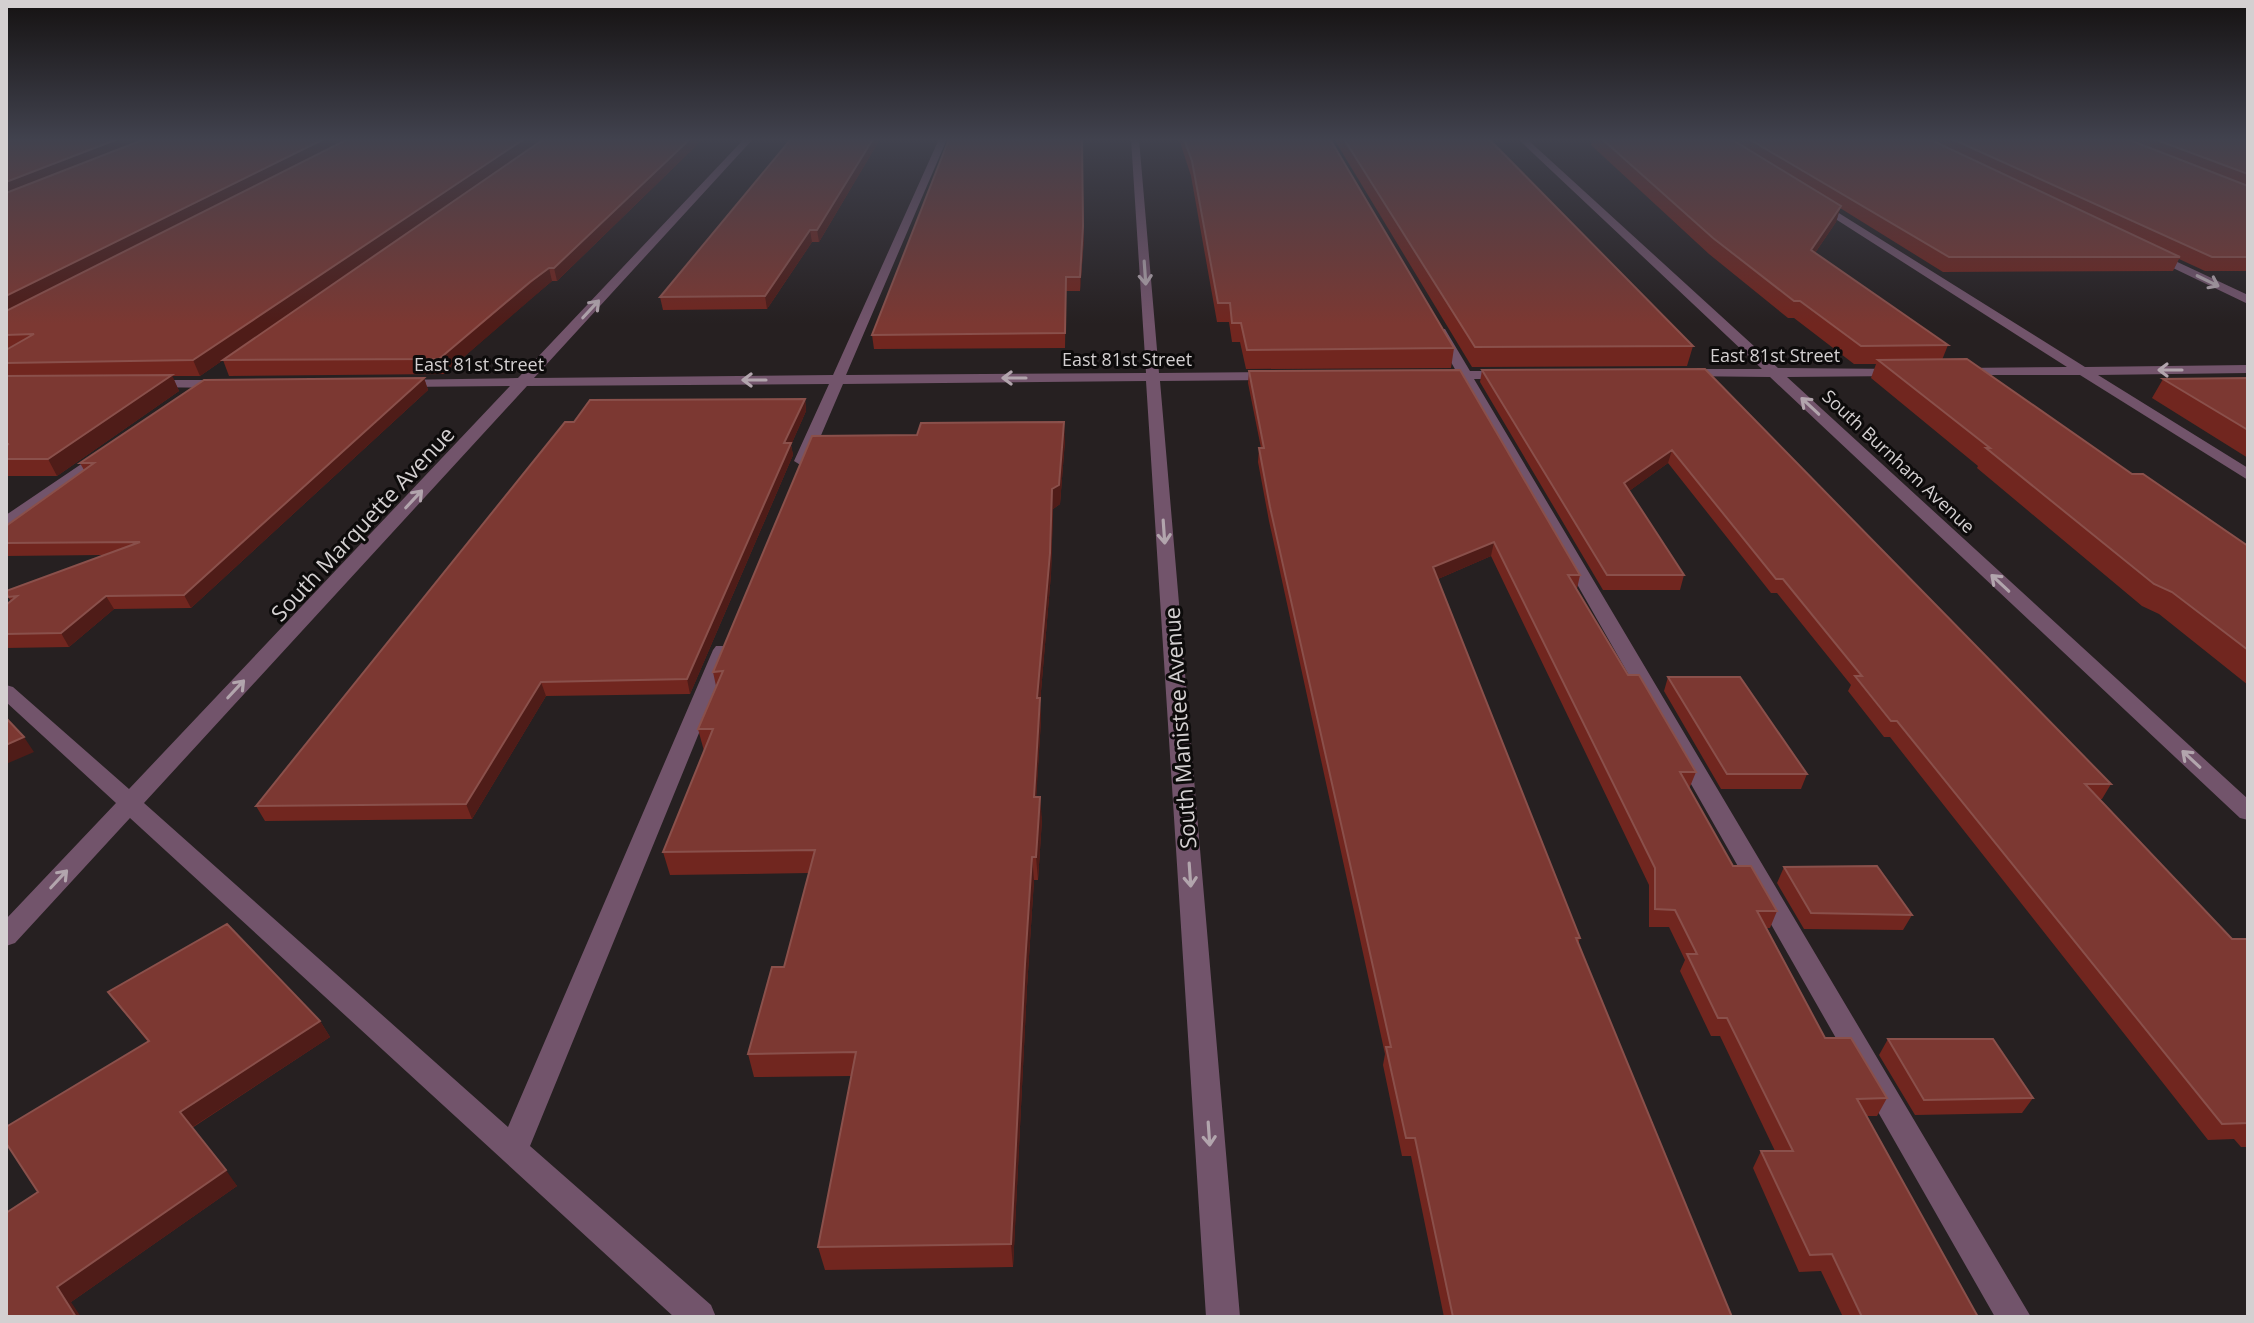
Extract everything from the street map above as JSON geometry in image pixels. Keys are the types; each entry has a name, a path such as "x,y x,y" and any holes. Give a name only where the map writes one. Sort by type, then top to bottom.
{"street":[{"name":"South Marquette Avenue","path":"6,936 692,201"},
{"path":"795,478 915,201"},
{"name":"South Manistee Avenue","path":"1140,201 1223,1317"},
{"name":"South Burnham Avenue","path":"1588,201 2248,812"},
{"path":"1814,201 2248,475"},
{"path":"2135,246 2248,300"},
{"path":"1430,315 2014,1317"},
{"path":"1940,372 2248,369"},
{"path":"179,401 223,371"},
{"name":"East 81st Street","path":"1676,374 1908,372"},
{"path":"1419,375 1525,374"},
{"name":"East 81st Street","path":"390,383 1298,376"},
{"path":"128,384 235,384"},
{"path":"6,523 117,445"},
{"path":"513,1151 734,625"},
{"path":"6,691 699,1317"}],"building":[{"path":"6,201 199,201 6,296"},
{"path":"225,201 432,201 193,360 6,363 6,350 34,334 6,335 6,311"},
{"path":"454,201 625,201 554,268 549,268 530,282 439,359 223,360"},
{"path":"740,201 835,201 817,230 810,230 765,296 660,297"},
{"path":"925,201 1083,201 1080,277 1066,277 1065,333 872,335"},
{"path":"1199,201 1367,201 1454,348 1247,350 1241,323 1232,323 1230,303 1218,303"},
{"path":"1383,201 1550,201 1693,346 1475,347"},
{"path":"1671,201 1832,201 1841,206 1811,250 1948,345 1861,346 1800,301 1794,301 1713,238"},
{"path":"1854,201 2060,201 2180,257 1949,257"},
{"path":"2088,201 2248,201 2248,257 2212,257"},
{"path":"1967,359 2132,474 2143,474 2248,546 2248,650 2172,592 2154,584 1878,360"},
{"path":"1705,369 2111,784 2085,784 2232,939 2248,939 2248,1123 2222,1124 1897,721 1891,721 1855,676 1862,676 1783,579 1776,579 1672,450 1624,483 1684,575 1607,575 1482,370"},
{"path":"1460,370 1580,575 1568,575 1628,675 1639,675 1696,772 1680,772 1733,866 1751,866 1777,911 1757,911 1825,1038 1851,1038 1887,1098 1857,1099 1978,1317 1862,1317 1832,1254 1810,1255 1761,1151 1793,1151 1727,1018 1718,1018 1687,954 1697,954 1675,910 1655,909 1655,868 1494,542 1433,567 1580,938 1576,938 1732,1317 1453,1317 1415,1138 1406,1138 1386,1047 1391,1047 1270,507 1259,448 1264,448 1249,371"},
{"path":"172,375 48,459 6,459 6,445 9,444 6,444 6,376"},
{"path":"424,378 184,595 106,596 61,633 6,634 6,605 17,596 8,597 6,591 140,542 6,543 6,526 94,463 80,463 204,380"},
{"path":"2248,378 2248,430 2163,379"},
{"path":"805,399 784,443 791,443 687,679 541,682 466,804 256,806 565,422 574,422 590,400"},
{"path":"1064,422 1059,485 1052,489 1050,553 1037,698 1040,698 1034,797 1040,797 1036,857 1032,857 1025,964 1011,1244 818,1247 856,1052 748,1054 772,967 784,967 815,850 663,852 713,729 698,729 723,671 713,672 812,436 917,435 921,423"},
{"path":"1668,677 1740,677 1807,774 1727,774"},
{"path":"6,718 24,737 6,745"},
{"path":"1877,866 1912,915 1811,913 1784,867"},
{"path":"227,924 320,1021 180,1112 226,1170 57,1287 76,1317 6,1317 6,1213 38,1192 6,1143 6,1127 149,1041 108,992"},
{"path":"1888,1039 1993,1039 2033,1098 1924,1100"}]}
